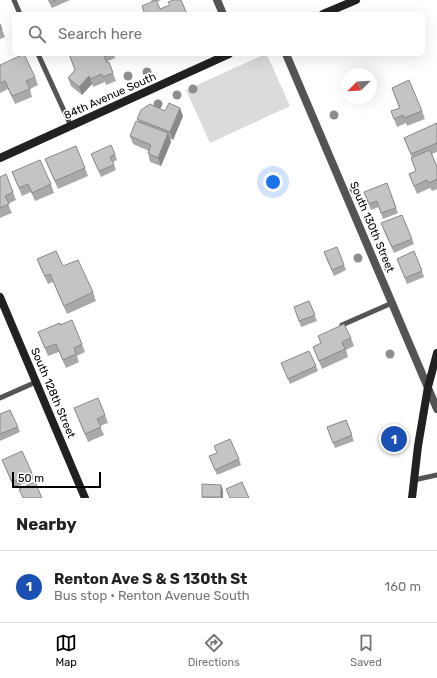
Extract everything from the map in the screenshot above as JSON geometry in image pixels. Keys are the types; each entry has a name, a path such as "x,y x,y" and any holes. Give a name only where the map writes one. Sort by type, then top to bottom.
{"street":[{"path":"217,0 222,12"},
{"path":"328,12 356,0"},
{"name":"84th Avenue South","path":"0,157 225,56"},
{"name":"South 130th Street","path":"287,56 437,409"},
{"name":"South 128th Street","path":"0,297 3,312 36,382 85,498"},
{"path":"412,498 418,446 428,387 437,353"}],"lane":[{"path":"14,0 19,12"},
{"path":"39,56 71,126"},
{"path":"342,325 392,304"},
{"path":"0,398 36,382"},
{"path":"414,480 437,475"}],"shaded area":[{"path":"261,56 266,56 268,57 290,106 210,143 186,90"}],"building":[{"path":"49,0 56,0 50,3"},
{"path":"156,0 160,9 170,5 168,2 173,0 181,0 186,12 144,12 142,6"},
{"path":"20,56 25,56 35,77 26,81 30,89 12,96 5,81 0,83 0,65"},
{"path":"70,56 104,56 107,63 109,62 113,73 103,77 102,74 90,79 89,76 79,87 68,78 75,70"},
{"path":"409,80 422,111 404,118 403,115 394,119 391,111 400,108 392,88"},
{"path":"169,103 180,108 170,132 137,119 141,110 150,104 165,111"},
{"path":"136,121 168,133 158,158 148,153 151,145 130,136"},
{"path":"437,123 437,143 411,154 404,138"},
{"path":"111,145 115,154 110,157 114,165 99,171 91,154"},
{"path":"76,146 85,168 55,181 45,159"},
{"path":"430,150 437,167 437,179 429,183 427,180 414,186 409,174 416,171 411,158"},
{"path":"40,160 51,184 32,193 28,184 19,188 12,172"},
{"path":"6,174 13,192 5,196 9,204 0,208 0,177"},
{"path":"387,183 396,208 381,213 377,201 369,204 364,192"},
{"path":"402,215 412,239 392,247 381,223"},
{"path":"337,247 344,265 332,270 324,252"},
{"path":"56,251 63,266 78,260 93,292 64,306 50,274 45,276 37,259"},
{"path":"414,251 422,271 405,278 397,259"},
{"path":"309,301 315,315 299,321 294,307"},
{"path":"72,320 82,344 74,348 76,354 63,360 56,344 45,348 38,332"},
{"path":"344,324 351,338 342,342 345,349 319,361 313,347 321,343 318,336"},
{"path":"309,351 316,366 288,379 281,363"},
{"path":"98,398 105,415 97,419 101,427 85,434 74,408"},
{"path":"10,410 18,427 0,434 0,414"},
{"path":"346,420 352,435 333,443 327,427"},
{"path":"230,439 239,459 215,470 209,456 217,453 214,446"},
{"path":"22,451 32,473 12,482 2,460"},
{"path":"35,482 42,498 23,498 19,489"},
{"path":"242,482 249,498 230,498 226,489"},
{"path":"202,484 221,485 221,497 202,497"}],"place":[{"name":"Renton Ave S & S 130th St","path":"394,439"}]}
